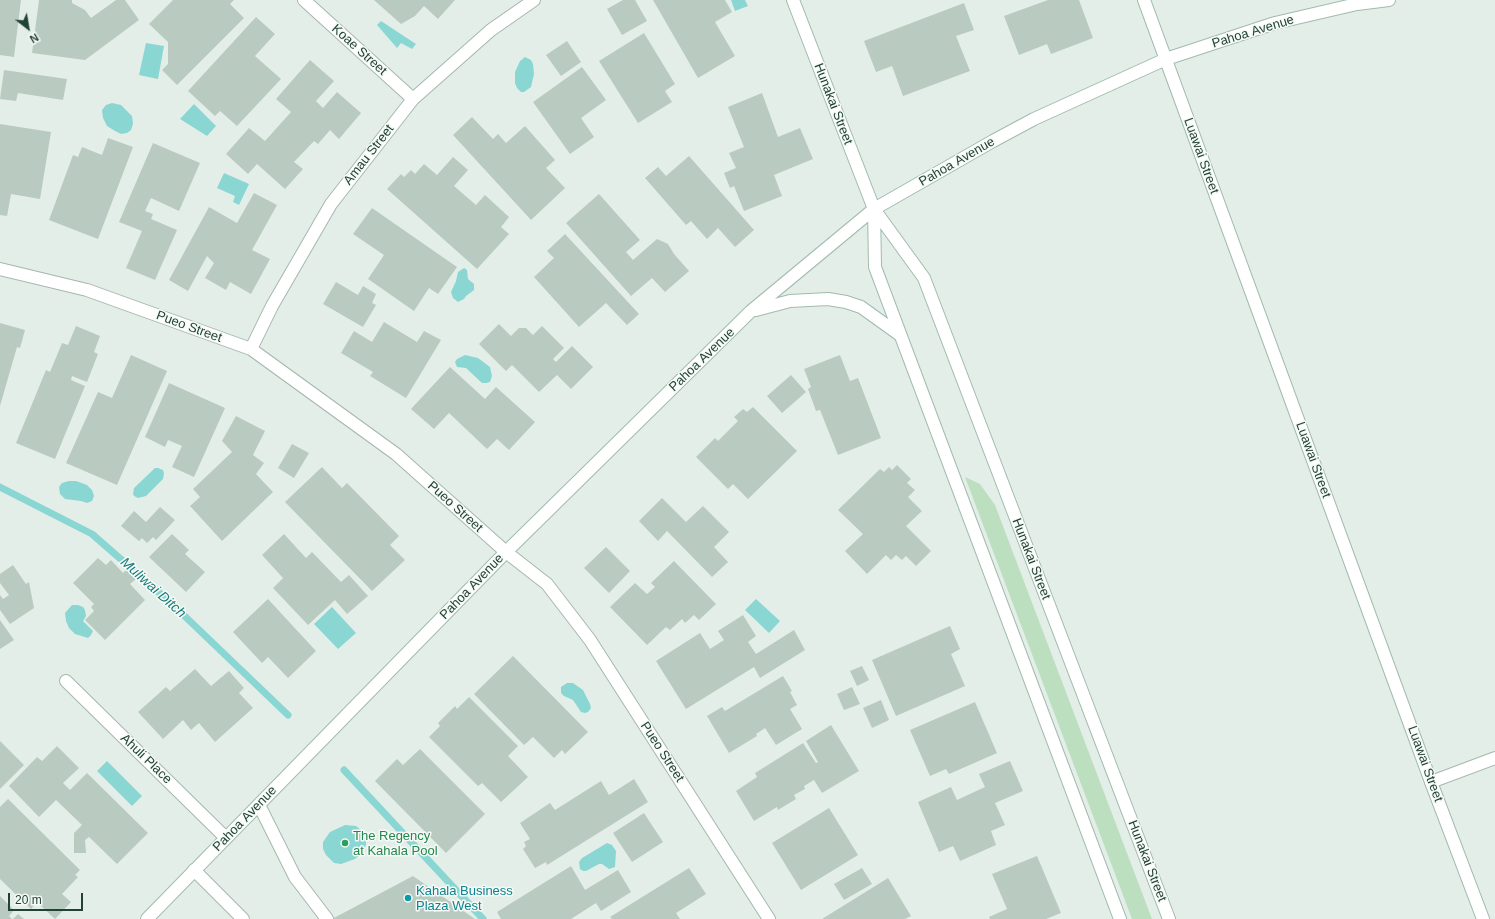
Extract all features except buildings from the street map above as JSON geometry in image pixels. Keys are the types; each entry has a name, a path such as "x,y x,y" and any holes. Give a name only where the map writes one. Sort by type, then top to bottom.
{"street":[{"name":"Koae Street","path":"304,0 413,99"},
{"name":"Amau Street","path":"250,349 272,306 331,204 413,99 492,30 534,0"},
{"name":"Hunakai Street","path":"793,0 874,209 924,278 1169,919"},
{"name":"Luawai Street","path":"1144,0 1431,782 1483,919"},
{"path":"1357,4 1372,0"},
{"name":"Pahoa Avenue","path":"147,919 506,552 752,311 874,209 1034,119 1166,59 1275,23 1357,4 1389,0"},
{"name":"Hunakai Street","path":"874,209 875,267 1120,919"},
{"name":"Pueo Street","path":"0,268 87,290 250,349 396,454 506,552 547,584 590,640 769,919"},
{"path":"752,311 790,301 828,299 846,302 861,307 900,335"},
{"name":"Ahuli Place","path":"66,680 226,838"},
{"path":"1431,782 1495,758"},
{"path":"259,804 295,877 327,919"},
{"path":"194,870 243,919"}],"green space":[{"path":"965,477 980,484 995,505 1152,919 1132,919"}],"water":[{"path":"731,0 745,0 748,6 735,11"},
{"path":"381,21 416,44 412,49 401,43 397,48 377,25"},
{"path":"146,43 164,46 158,79 139,75"},
{"path":"525,57 531,60 534,74 531,87 524,92 521,92 515,83 515,72 520,61"},
{"path":"112,103 121,105 132,116 133,124 131,130 127,133 121,134 107,126 103,118 102,110 106,105"},
{"path":"194,104 216,126 207,136 180,119"},
{"path":"224,173 249,184 239,205 233,202 235,196 217,188"},
{"path":"464,268 467,270 468,279 474,284 474,290 458,302 453,298 451,292 458,272"},
{"path":"465,355 478,358 490,367 492,376 490,382 482,383 466,368 457,367 455,362 457,359"},
{"path":"155,468 163,470 163,479 146,496 138,498 134,496 134,488"},
{"path":"76,481 87,485 92,490 94,496 92,501 87,503 65,499 60,494 59,487 62,483"},
{"path":"756,599 780,621 769,633 745,610"},
{"path":"72,605 78,605 83,607 85,610 86,616 83,621 93,631 88,638 75,634 69,628 65,613"},
{"path":"332,607 356,633 338,649 314,624"},
{"path":"567,683 573,683 583,690 591,708 588,712 581,712 573,700 561,693 561,687"},
{"path":"107,761 142,796 132,806 97,771"},
{"name":"The Regency at Kahala Pool","path":"345,825 356,826 361,830 366,840 366,845 362,853 355,859 341,864 334,863 326,855 323,849 323,842 330,832"},
{"path":"607,843 612,845 616,851 615,867 609,869 602,864 599,864 586,871 580,869 579,862 582,858"}],"waterway":[{"name":"Muliwai Ditch","path":"0,487 92,534 171,603 288,715"},
{"name":"Muliwai Ditch","path":"344,770 483,919"}],"place":[{"name":"The Regency at Kahala Pool","path":"345,843"},
{"name":"Kahala Business Plaza West","path":"408,898"}]}
